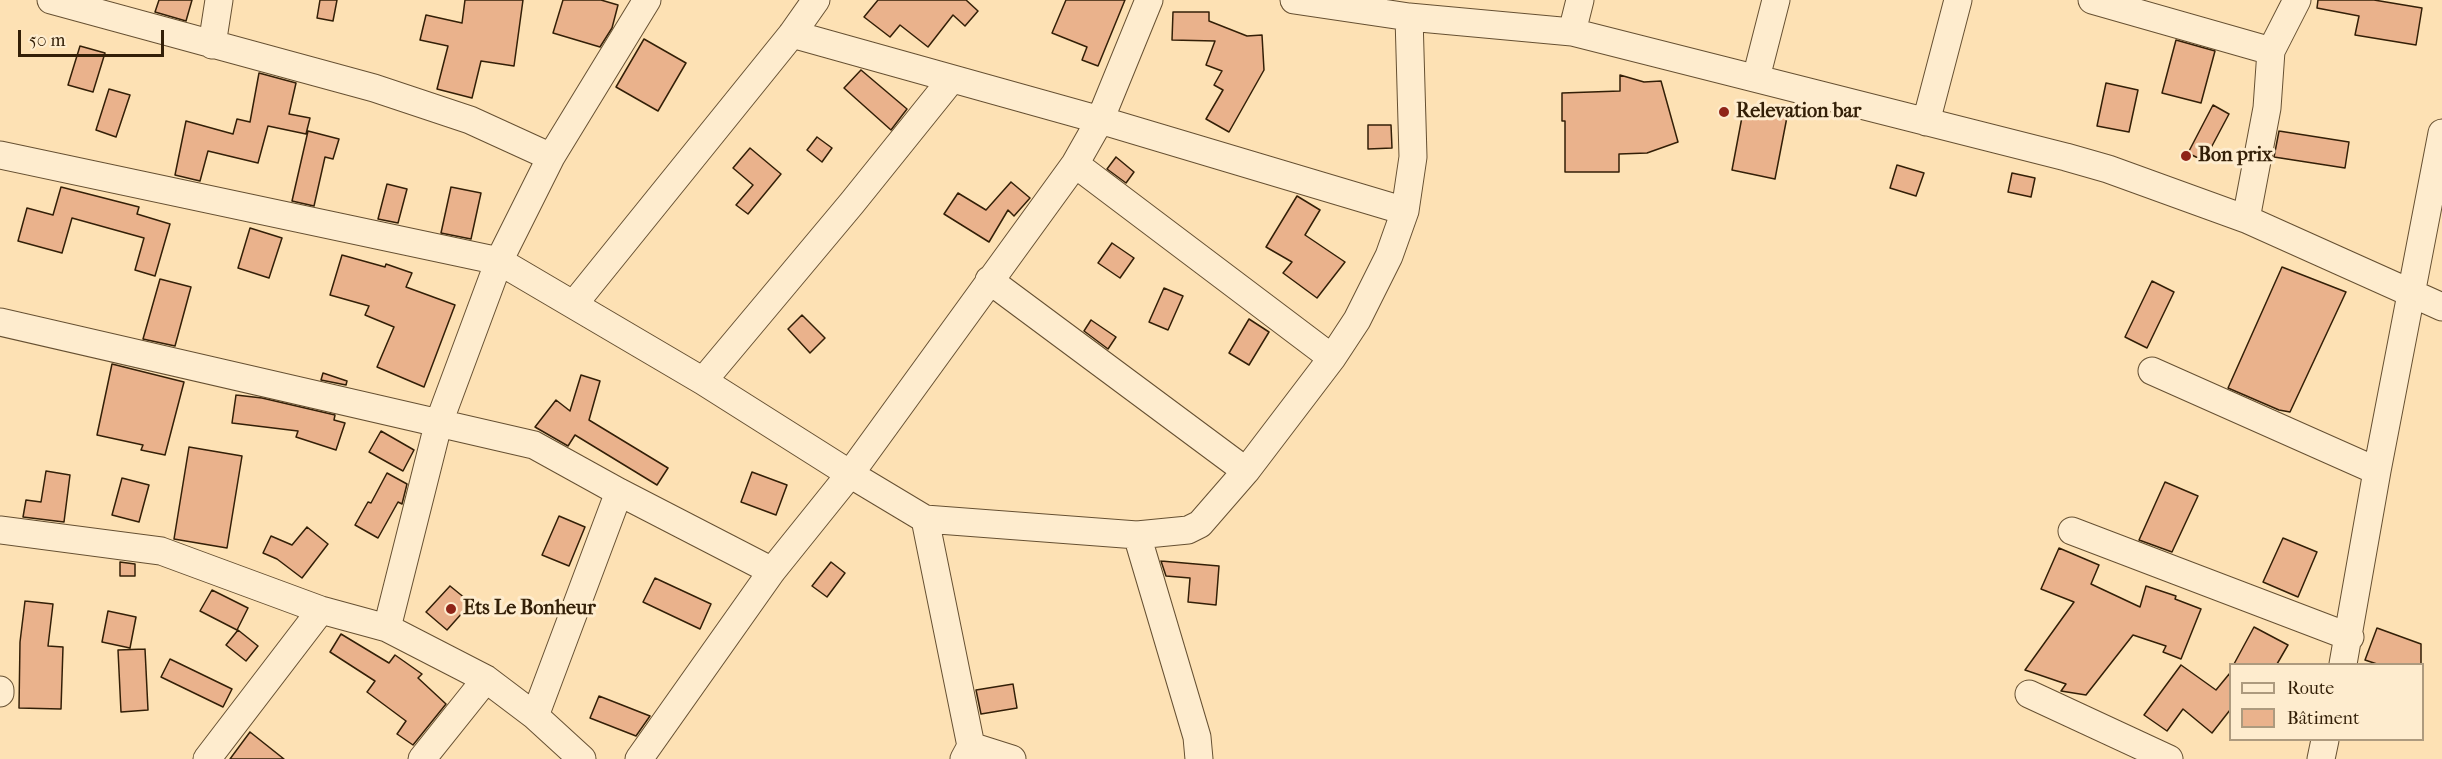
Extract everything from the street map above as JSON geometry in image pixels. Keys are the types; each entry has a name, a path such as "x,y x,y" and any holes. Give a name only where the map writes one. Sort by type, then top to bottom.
{"street":[{"path":"51,0 396,95 470,120 551,157"},
{"path":"212,45 219,0"},
{"path":"387,628 438,425 499,261 551,157 646,0"},
{"path":"574,304 792,34 816,0"},
{"path":"639,759 772,570 850,474 1075,164 1100,120 1149,0"},
{"path":"1294,0 1423,12 1572,32 2108,169 2246,219 2442,307"},
{"path":"1572,32 1580,0"},
{"path":"1756,78 1776,0"},
{"path":"1926,122 1958,0"},
{"path":"2092,0 2142,7 2271,51"},
{"path":"2246,219 2267,108 2271,51 2297,0"},
{"path":"0,155 499,261 704,381 925,519 1137,535 1188,530 1200,524 1246,471 1332,358 1357,320 1389,256 1405,211 1413,157 1423,12"},
{"path":"792,34 1100,120 1405,211"},
{"path":"704,381 951,80"},
{"path":"2343,663 2350,637 2377,471 2410,293 2442,133"},
{"path":"1075,164 1332,358"},
{"path":"989,280 1246,471"},
{"path":"0,322 438,425 534,445 619,492 772,570"},
{"path":"2152,371 2377,471"},
{"path":"535,716 619,492"},
{"path":"925,519 967,752 1012,759"},
{"path":"0,530 161,552 321,609 387,628 486,679 535,716 582,759"},
{"path":"2072,531 2350,637"},
{"path":"1137,535 1197,737 1199,759"},
{"path":"207,759 321,609"},
{"path":"422,759 486,679"},
{"path":"2029,694 2169,759"},
{"path":"2321,759 2325,741"}],"building":[{"path":"159,0 192,0 186,21 155,12"},
{"path":"320,0 337,0 333,21 317,18"},
{"path":"465,0 523,0 514,66 481,61 472,98 437,89 448,46 420,40 426,15 462,23"},
{"path":"563,0 601,0 618,5 612,28 600,47 553,33"},
{"path":"878,0 966,0 978,11 965,26 953,15 928,47 900,25 890,37 864,17"},
{"path":"1066,0 1125,0 1098,66 1082,60 1087,47 1052,33"},
{"path":"2318,0 2374,0 2422,8 2416,45 2355,35 2359,16 2317,8"},
{"path":"1173,12 1209,12 1209,21 1247,36 1262,35 1264,70 1229,132 1206,119 1223,90 1214,85 1222,71 1206,65 1215,41 1172,40"},
{"path":"644,39 686,63 658,111 616,87"},
{"path":"2176,40 2215,51 2201,103 2162,93"},
{"path":"80,46 105,53 93,92 68,85"},
{"path":"861,70 907,109 891,130 844,88"},
{"path":"259,73 296,83 289,114 310,118 306,134 268,126 258,163 208,151 200,181 175,175 186,121 233,134 237,119 250,122"},
{"path":"1620,75 1644,82 1661,81 1678,142 1647,153 1619,154 1619,172 1565,172 1565,121 1562,121 1562,93 1620,91"},
{"path":"2106,83 2138,90 2129,132 2097,126"},
{"path":"109,89 130,95 116,137 96,130"},
{"path":"2213,105 2229,114 2204,161 2188,153"},
{"path":"1747,109 1787,117 1775,179 1732,170 1742,117"},
{"path":"1368,125 1391,125 1392,148 1368,149"},
{"path":"308,131 339,139 333,159 325,157 314,206 292,201"},
{"path":"2279,131 2349,142 2345,168 2274,157"},
{"path":"817,137 832,148 822,162 807,150"},
{"path":"750,148 781,174 748,214 736,205 753,185 733,168"},
{"path":"1116,157 1134,172 1126,183 1107,169"},
{"path":"1897,165 1924,173 1916,196 1890,188"},
{"path":"2012,173 2035,178 2031,197 2008,192"},
{"path":"1011,182 1030,198 1014,216 1008,210 989,242 944,214 958,193 986,210"},
{"path":"387,184 407,189 398,223 378,219"},
{"path":"61,187 139,207 137,214 170,224 155,276 135,270 144,238 72,218 62,253 18,241 27,208 53,215"},
{"path":"451,187 481,193 471,239 441,233"},
{"path":"1297,196 1320,210 1305,235 1345,262 1317,298 1283,273 1292,262 1266,247"},
{"path":"250,228 282,238 269,278 238,268"},
{"path":"1112,243 1134,258 1120,278 1098,263"},
{"path":"342,255 385,267 386,264 412,273 406,287 455,305 424,387 377,367 394,327 365,315 369,306 330,295"},
{"path":"2282,267 2346,292 2290,412 2279,410 2228,388"},
{"path":"160,279 191,287 175,346 143,339"},
{"path":"2152,281 2174,292 2147,348 2125,337"},
{"path":"1164,288 1183,296 1168,330 1149,322"},
{"path":"802,315 825,338 810,353 788,329"},
{"path":"1249,319 1269,332 1249,365 1229,353"},
{"path":"1091,320 1116,337 1108,349 1084,331"},
{"path":"112,364 184,382 165,455 141,450 143,445 97,435"},
{"path":"323,373 347,381 346,385 321,380"},
{"path":"581,375 600,381 589,420 668,468 657,485 575,435 568,446 535,427 556,400 570,411"},
{"path":"236,395 262,398 335,415 334,420 345,423 336,450 296,437 298,431 232,423"},
{"path":"381,431 414,450 403,471 369,452"},
{"path":"189,447 242,456 227,548 174,539"},
{"path":"46,471 70,475 64,522 23,517 26,500 41,502"},
{"path":"752,472 787,485 776,515 741,502"},
{"path":"387,473 407,484 402,504 398,502 378,538 355,525 368,502 371,503"},
{"path":"122,478 149,485 139,522 112,515"},
{"path":"2165,482 2198,496 2172,552 2139,540"},
{"path":"559,516 585,527 569,566 542,555"},
{"path":"307,527 328,544 302,578 277,559 263,553 271,536 292,545"},
{"path":"2283,538 2317,552 2298,597 2263,582"},
{"path":"2059,548 2099,565 2091,584 2140,607 2146,586 2176,596 2175,599 2201,609 2181,659 2163,652 2166,646 2133,635 2086,695 2061,691 2066,684 2025,670 2074,602 2041,589"},
{"path":"1161,561 1219,566 1216,605 1188,602 1190,578 1166,576"},
{"path":"120,562 135,564 135,576 120,576"},
{"path":"831,562 845,573 827,597 812,586"},
{"path":"655,578 711,604 700,629 643,602"},
{"path":"450,586 471,603 447,630 426,612"},
{"path":"212,590 248,608 237,630 200,611"},
{"path":"25,601 53,604 48,646 63,647 61,709 19,708 20,642"},
{"path":"108,611 136,617 130,648 102,642"},
{"path":"2254,627 2288,645 2278,663 2235,663"},
{"path":"2377,628 2421,644 2421,663 2374,663 2365,660"},
{"path":"238,630 258,646 246,661 226,645"},
{"path":"341,634 389,663 395,655 422,674 418,678 446,704 413,745 397,734 406,721 367,692 375,681 330,652"},
{"path":"145,649 148,710 121,712 118,650"},
{"path":"170,659 232,689 223,707 161,677"},
{"path":"2181,665 2216,690 2229,674 2229,711 2212,733 2183,709 2167,731 2144,715"},
{"path":"1013,684 1017,708 981,714 976,690"},
{"path":"599,696 650,716 636,736 590,718"},
{"path":"250,732 284,759 230,759"}],"place":[{"name":"Relevation bar","path":"1724,112"},
{"name":"Bon prix","path":"2186,156"},
{"name":"Ets Le Bonheur","path":"451,609"}]}
